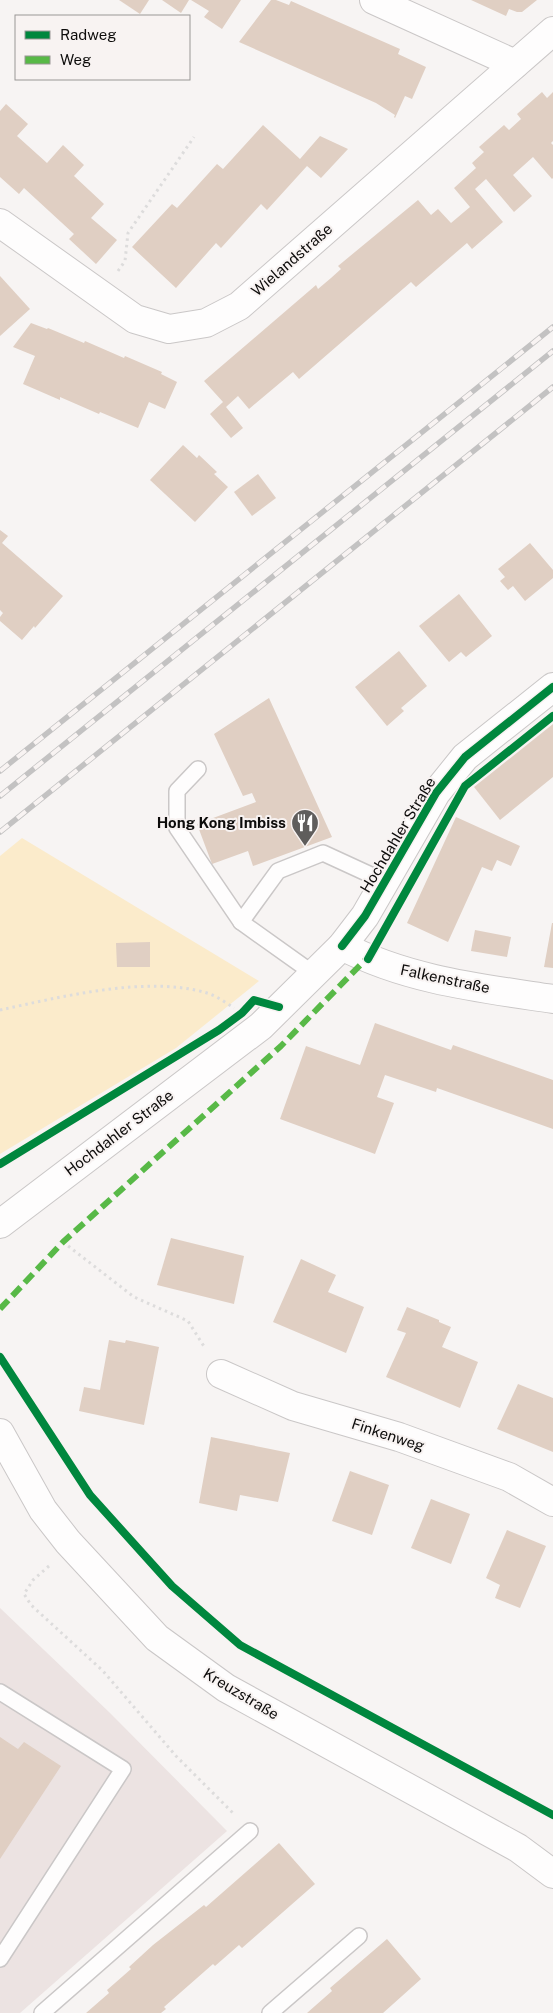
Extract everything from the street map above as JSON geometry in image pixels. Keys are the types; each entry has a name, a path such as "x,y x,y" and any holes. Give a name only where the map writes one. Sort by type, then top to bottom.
{"main road":[{"path":"374,0 515,64"},
{"name":"Wielandstraße","path":"0,223 135,319 169,329 206,323 240,306 553,31"},
{"name":"Hochdahler Straße","path":"0,1224 260,1026 314,974 342,946 365,916 436,792 465,758 553,687"},
{"name":"Falkenstraße","path":"342,946 368,959 416,976 488,990 553,999"},
{"name":"Finkenweg","path":"221,1374 293,1406 399,1437 509,1478 553,1502"},
{"name":"Kreuzstraße","path":"0,1434 43,1510 68,1542 157,1638 226,1688 518,1848 553,1874"}],"lane":[{"path":"198,769 177,790 177,828 241,922 314,974"},
{"path":"241,922 278,871 323,853 386,882"},
{"path":"0,1692 123,1769 0,1959"},
{"path":"42,2013 250,1831"},
{"path":"270,2013 359,1936"}],"path":[{"path":"100,295 125,261 128,233 194,137"},
{"path":"0,1010 81,993 160,986 208,994 242,1012 260,1026"},
{"path":"63,1242 134,1297 188,1321 221,1374"},
{"path":"68,1542 50,1564 33,1580 24,1594 31,1605 103,1671 176,1756 250,1831"}],"shaded area":[{"path":"22,838 259,981 176,1048 0,1154 0,856"},
{"path":"0,1608 110,1713 227,1831 20,2013 0,2013"}],"building":[{"path":"119,0 149,0 140,14"},
{"path":"162,0 189,0 181,13"},
{"path":"191,0 241,0 222,29 204,17 209,11"},
{"path":"271,0 289,5 291,1 400,49 398,54 426,67 412,99 405,96 395,118 395,115 376,103 239,42"},
{"path":"471,0 537,0 522,12 509,9 506,16"},
{"path":"542,92 547,98 553,92 553,141 551,143 553,145 553,178 533,157 513,175 532,196 514,212 486,179 475,189 503,222 472,249 467,243 416,287 411,282 299,379 293,372 249,409 238,396 226,407 243,428 231,438 210,414 223,402 204,381 316,285 318,289 341,269 338,266 418,200 431,215 438,209 451,223 470,207 454,188 476,168 472,163 484,152 479,147 504,125 509,130 521,119 517,114"},
{"path":"6,104 28,124 17,136 47,163 63,145 84,165 74,176 104,204 91,218 117,240 96,264 69,239 74,234 24,188 19,194 0,177 0,111"},
{"path":"263,125 300,159 320,136 348,149 321,178 307,166 267,210 261,204 221,248 216,243 176,288 132,247 172,204 177,208 217,164 223,169"},
{"path":"0,276 30,309 0,336"},
{"path":"31,323 84,343 85,341 162,372 161,374 177,382 165,409 149,402 138,428 60,397 60,400 23,384 35,356 13,347"},
{"path":"183,445 197,458 199,455 217,472 214,474 228,487 195,522 150,480"},
{"path":"258,474 276,498 252,516 234,492"},
{"path":"0,530 8,536 2,543 63,596 22,640 0,621 3,613 0,610"},
{"path":"530,543 553,570 553,578 525,601 513,586 508,590 500,581 505,577 498,569"},
{"path":"459,594 492,636 466,657 461,652 449,662 419,626"},
{"path":"399,651 427,686 401,708 404,711 387,726 355,687"},
{"path":"269,698 332,837 253,866 248,851 212,864 197,824 256,802 252,793 243,796 214,734"},
{"path":"553,724 553,777 500,820 474,787"},
{"path":"456,817 520,846 511,866 497,860 492,871 482,867 448,942 407,923"},
{"path":"553,923 553,968 544,967"},
{"path":"475,930 511,937 507,957 471,951"},
{"path":"150,942 150,967 117,967 116,943"},
{"path":"375,1023 451,1050 453,1045 553,1080 553,1129 437,1088 436,1092 385,1075 377,1097 394,1103 375,1154 280,1119 306,1046 360,1065"},
{"path":"171,1238 244,1256 234,1304 157,1285"},
{"path":"301,1259 336,1275 328,1292 364,1307 346,1353 273,1322"},
{"path":"407,1307 451,1327 442,1347 478,1362 460,1408 386,1377 406,1333 397,1330"},
{"path":"109,1340 125,1343 126,1340 159,1347 144,1425 79,1411 84,1387 100,1390"},
{"path":"518,1384 553,1398 553,1452 497,1429"},
{"path":"211,1437 290,1453 278,1502 240,1495 237,1511 199,1503"},
{"path":"350,1471 389,1485 372,1535 332,1521"},
{"path":"431,1499 470,1514 451,1564 411,1548"},
{"path":"507,1530 546,1546 520,1608 495,1598 500,1585 486,1578"},
{"path":"0,1737 18,1749 24,1742 61,1766 0,1859"},
{"path":"279,1843 315,1884 242,1948 239,1945 215,1966 213,1964 164,2007 166,2009 161,2013 86,2013 109,1993 107,1990 131,1969 129,1967 153,1945 204,1905 206,1907"},
{"path":"387,1939 421,1979 383,2013 307,2013 332,1991 330,1988"}],"railway":[{"path":"0,771 553,327"},
{"path":"0,796 553,351"},
{"path":"0,832 553,387"}],"marked path":[{"path":"0,1309 63,1242 281,1046 370,955"}],"cycle path":[{"path":"342,946 365,916 436,793 465,757 553,687"},
{"path":"368,959 465,786 553,716"},
{"path":"0,1164 219,1030 242,1013 254,1000 279,1007"},
{"path":"0,1357 90,1495 172,1586 240,1645 553,1815"}],"place":[{"name":"Hong Kong Imbiss","path":"305,847"}]}
